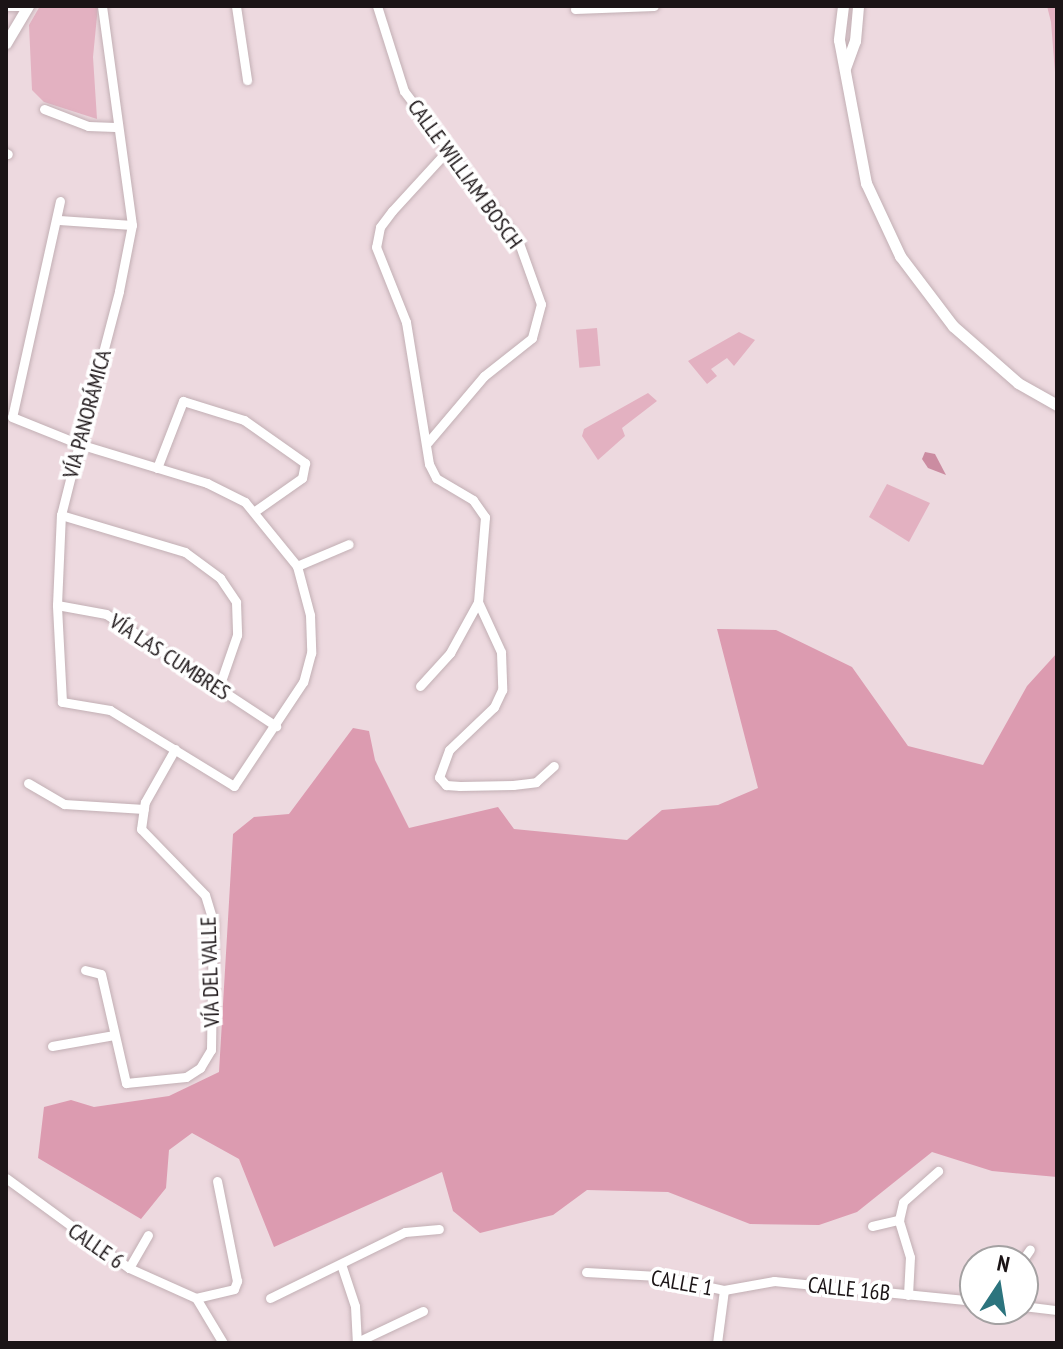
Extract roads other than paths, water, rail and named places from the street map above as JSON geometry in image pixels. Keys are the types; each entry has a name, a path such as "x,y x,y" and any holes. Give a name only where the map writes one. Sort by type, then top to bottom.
{"street":[{"path":"8,6 28,6"},
{"path":"6,43 28,6"},
{"name":"VÍA PANORÁMICA","path":"102,6 115,127 132,225 61,515 57,605 62,702 110,710 175,749"},
{"path":"236,6 247,80"},
{"name":"CALLE WILLIAM BOSCH","path":"377,6 404,91 519,243 541,304 532,338 484,376 428,442"},
{"path":"575,9 654,6"},
{"path":"843,6 839,40 843,73 866,183 900,256 953,326 1018,383 1057,405"},
{"path":"843,73 855,41 858,6"},
{"path":"44,109 88,126 115,127"},
{"path":"420,686 450,653 478,602 485,517 473,500 436,478 406,322 376,247 380,227 447,151"},
{"path":"28,783 64,804 144,809 175,749 234,786 303,682 311,653 310,615 297,566 255,511 207,483 79,444 12,417 10,408 59,220 60,201"},
{"path":"59,220 132,225"},
{"path":"157,468 183,401 244,420 305,463 302,478 255,511"},
{"path":"61,515 185,552 220,578 236,602 237,635 219,687"},
{"path":"297,566 349,544"},
{"path":"478,602 501,652 502,690 494,707 449,750 439,777 446,785 513,785 536,782 554,766"},
{"name":"VÍA LAS CUMBRES","path":"57,605 106,614 276,726"},
{"name":"VÍA DEL VALLE","path":"85,970 101,974 126,1083 186,1077 211,1050 213,921 205,895 141,829 144,809"},
{"path":"52,1046 114,1035"},
{"path":"908,1295 910,1257 899,1220 903,1202 938,1171"},
{"name":"CALLE 6","path":"6,1178 129,1268 196,1298"},
{"path":"217,1181 237,1281 234,1289 196,1298 223,1343"},
{"path":"872,1226 899,1220"},
{"path":"270,1298 402,1233 439,1229"},
{"path":"129,1268 148,1235"},
{"path":"341,1264 355,1306 357,1342 423,1311"},
{"name":"CALLE 1","path":"586,1272 658,1276 724,1290 717,1343"},
{"name":"CALLE 16B","path":"724,1290 774,1281 959,1300"}]}
